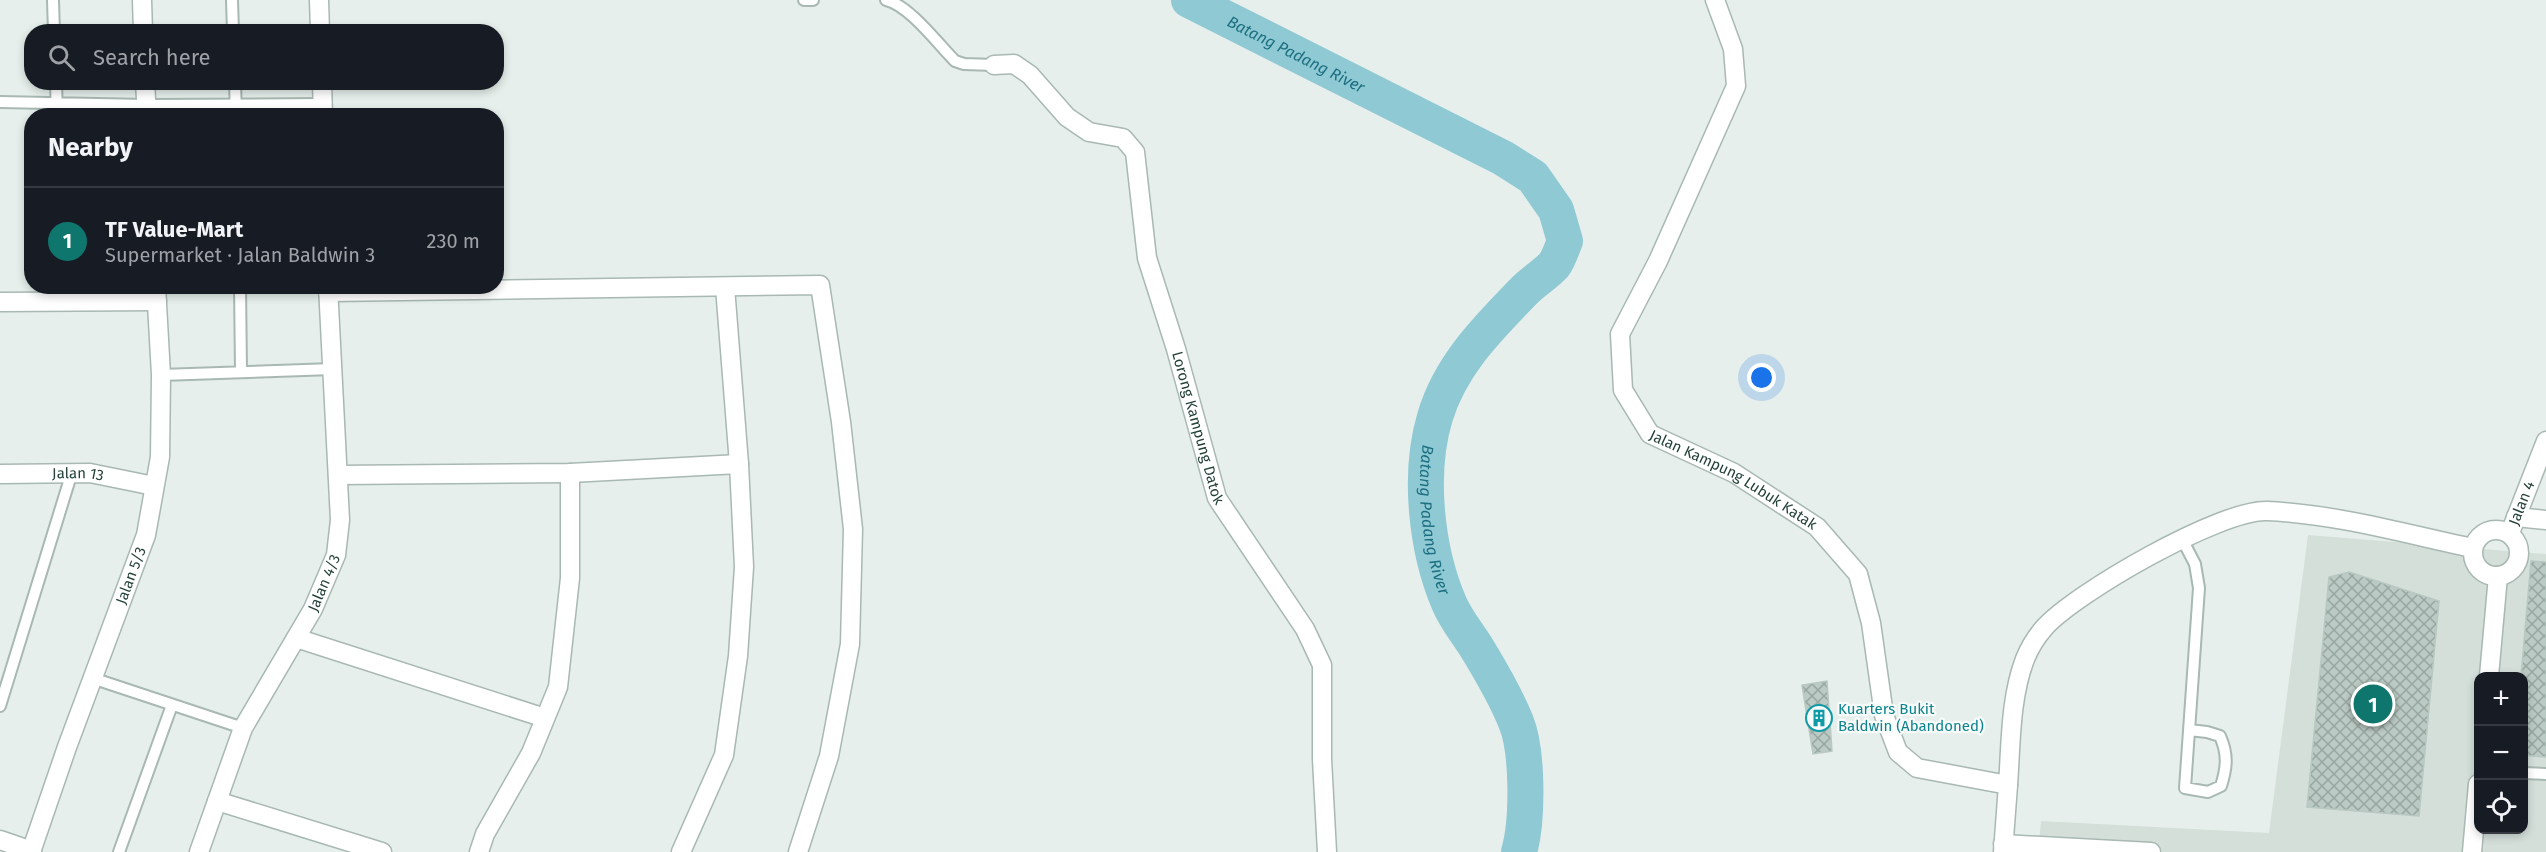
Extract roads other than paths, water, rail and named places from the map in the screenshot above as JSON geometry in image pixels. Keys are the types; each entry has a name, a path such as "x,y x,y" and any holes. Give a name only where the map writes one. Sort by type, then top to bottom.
{"street":[{"path":"142,0 143,24"},
{"path":"319,0 320,24"},
{"name":"Jalan Kampung Lubuk Katak","path":"1715,0 1733,49 1736,86 1658,261 1620,334 1623,390 1650,434 1734,472 1817,527 1858,574 1871,623 1884,715 1898,752 1917,768 2008,785"},
{"name":"Lorong Kampung Datok","path":"994,64 1014,64 1030,75 1067,117 1089,132 1123,138 1135,152 1147,258 1176,349 1217,498 1305,629 1322,665 1322,759 1327,852"},
{"path":"145,90 146,108"},
{"path":"322,90 323,108"},
{"path":"504,288 820,285 841,422 853,529 850,644 829,756 798,852"},
{"path":"681,852 724,755 738,656 744,567 740,464 725,287"},
{"path":"0,302 58,294 156,294"},
{"name":"Jalan 5/3","path":"32,852 92,678 146,535 160,457 161,375 156,294"},
{"name":"Jalan 4/3","path":"199,852 243,728 313,609 336,555 340,520 328,294"},
{"name":"Jalan 4","path":"2513,525 2546,441"},
{"path":"338,475 570,473 740,464"},
{"name":"Jalan 13","path":"0,474 72,472 154,486"},
{"path":"479,852 485,834 531,753 558,687 570,578 570,473"},
{"path":"2151,852 2003,845 2016,694 2025,658 2044,628 2078,599 2182,539 2227,520 2265,511 2329,518 2473,548"},
{"path":"2513,525 2519,545 2519,559 2511,571 2498,576 2484,573 2475,562 2473,548 2476,541 2488,531 2513,525 2546,520"},
{"path":"2489,672 2498,576"},
{"path":"296,638 545,718"},
{"path":"217,801 382,852"},
{"path":"2472,852 2474,829"},
{"path":"0,840 32,852"}],"lane":[{"path":"54,0 54,24"},
{"path":"232,0 233,24"},
{"path":"804,0 813,0"},
{"path":"885,0 899,6 909,14 955,61 964,64 994,64"},
{"path":"56,90 56,108"},
{"path":"235,90 236,108"},
{"path":"0,102 56,102 124,108"},
{"path":"240,294 241,371"},
{"path":"161,375 333,369"},
{"path":"0,706 72,472"},
{"path":"2182,539 2195,564 2199,588 2189,730 2185,789 2208,792 2221,786 2226,771 2226,750 2220,736 2189,730"},
{"path":"92,678 243,728"},
{"path":"119,852 172,705"},
{"path":"2528,773 2546,774"}],"waterway":[{"name":"Batang Padang River","path":"1189,0 1503,158 1533,177 1556,210 1565,241 1554,265 1527,288 1496,320 1460,365 1450,381 1435,417 1427,462 1427,511 1441,582 1455,615 1494,676 1520,735 1525,768 1525,805 1519,852"}],"place":[{"name":"TF Value-Mart","path":"2373,704"},
{"name":"Kuarters Bukit Baldwin (Abandoned)","path":"1819,718"}]}
